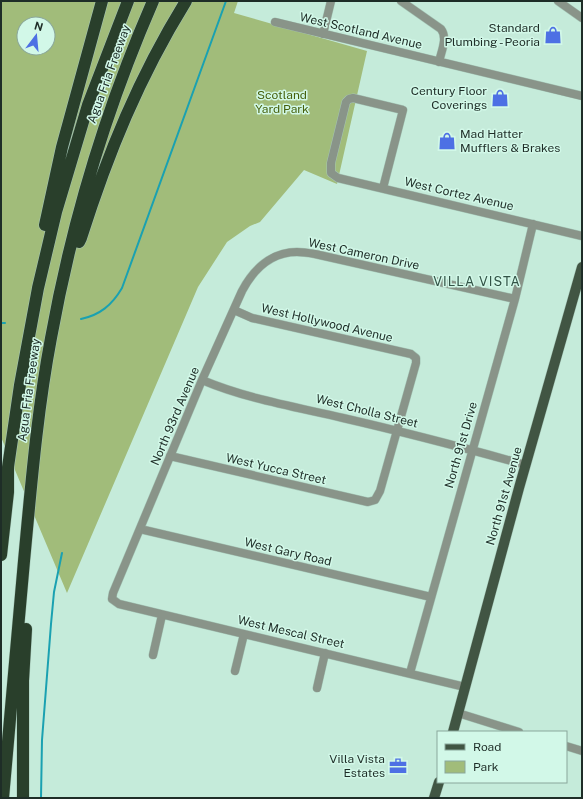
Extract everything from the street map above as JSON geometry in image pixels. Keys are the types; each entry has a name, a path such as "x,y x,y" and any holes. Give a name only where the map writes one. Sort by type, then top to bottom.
{"highway":[{"path":"46,258 44,229 62,147 102,1"},
{"name":"Agua Fria Freeway","path":"1,555 8,492 8,467 25,356 38,288 58,205 88,105 128,1"},
{"name":"Agua Fria Freeway","path":"3,798 33,470 46,370 67,262 91,172 137,38 153,1"},
{"path":"67,262 81,238 100,180 124,118 154,55 186,1"},
{"path":"1,491 8,467"},
{"path":"23,798 23,682 37,496 33,470"}],"main road":[{"name":"North 91st Avenue","path":"452,731 582,267"},
{"path":"434,798 439,783"}],"street":[{"path":"322,34 331,1"},
{"path":"400,1 441,29 444,33 439,62"},
{"path":"558,1 582,18"},
{"name":"West Scotland Avenue","path":"275,22 582,96"},
{"name":"West Cortez Avenue","path":"383,188 404,110 349,98 346,102 331,163 331,173 338,178 582,236"},
{"name":"North 91st Drive","path":"410,673 471,451 515,299 533,224"},
{"name":"West Cameron Drive","path":"278,255 296,252 315,254 515,299"},
{"name":"North 93rd Avenue","path":"112,600 113,593 202,380 248,280 263,262 278,255"},
{"name":"West Hollywood Avenue","path":"234,310 252,318 411,354 416,358 416,363 396,430"},
{"name":"West Cholla Street","path":"202,380 221,388 247,395 396,430 526,466"},
{"name":"West Yucca Street","path":"170,456 368,502 375,500 380,491 396,430"},
{"name":"West Gary Road","path":"140,529 431,597"},
{"name":"West Mescal Street","path":"112,600 119,604 465,687"},
{"path":"153,655 162,614"},
{"path":"235,671 244,634"},
{"path":"317,688 325,653"},
{"path":"458,713 516,731"},
{"path":"567,746 582,751"}],"green space":[{"name":"Scotland Yard Park","path":"1,1 238,1 234,13 367,51 337,184 304,170 260,222 250,226 227,242 198,287 67,593 1,437"}],"waterway":[{"path":"81,319 100,312 110,304 122,288 226,1"},
{"path":"41,798 42,740 51,624 54,592 62,553"}],"place":[{"name":"Standard Plumbing - Peoria","path":"553,35"},
{"name":"Century Floor Coverings","path":"500,98"},
{"name":"Mad Hatter Mufflers & Brakes","path":"447,141"},
{"name":"Villa Vista Estates","path":"398,766"}],"district":[{"name":"VILLA VISTA","path":"477,281"}]}
